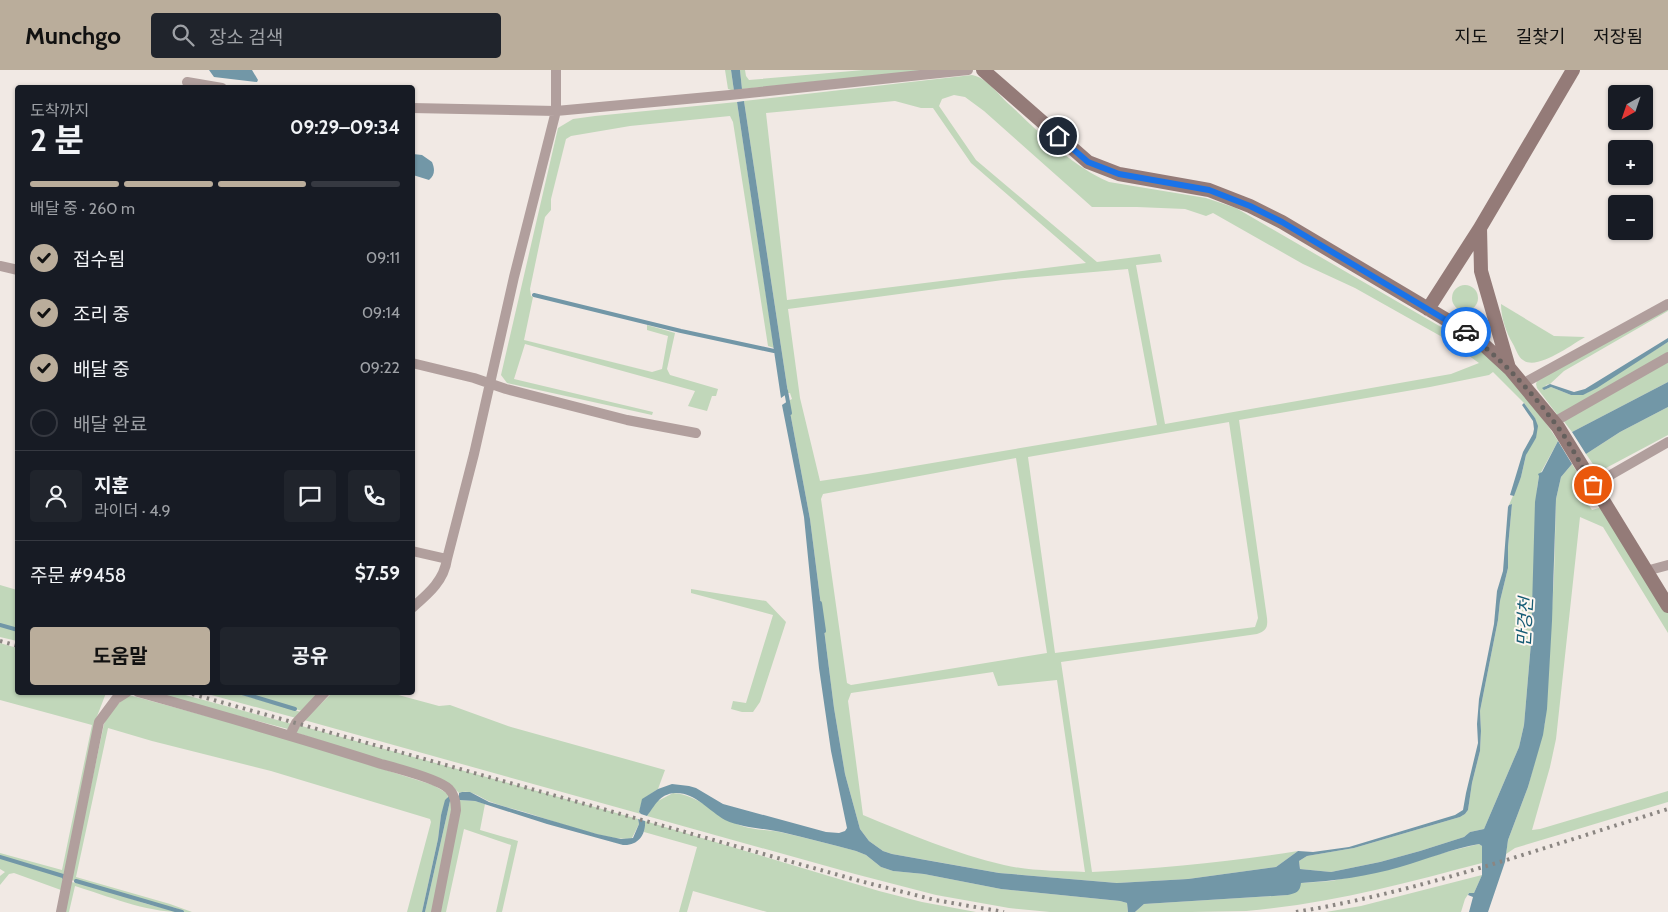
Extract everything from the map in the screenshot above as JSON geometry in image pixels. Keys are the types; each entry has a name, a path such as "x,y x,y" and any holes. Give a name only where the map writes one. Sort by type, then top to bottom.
{"street":[{"path":"415,605 439,581 448,559 514,277 556,111 556,70"},
{"path":"415,108 556,111 968,70"},
{"path":"982,70 1088,162 1119,174 1209,190 1250,206 1282,222 1457,326 1486,346 1510,369 1556,425 1668,606"},
{"path":"1428,309 1480,228 1572,70"},
{"path":"187,82 204,85"},
{"path":"1480,228 1481,271 1510,369"},
{"path":"0,266 15,269"},
{"path":"1522,384 1668,304"},
{"path":"1556,425 1668,357"},
{"path":"415,364 627,420 696,433"},
{"path":"1590,480 1668,442"},
{"path":"415,552 448,559"},
{"path":"1646,571 1668,565"},
{"path":"61,912 99,722 116,699 122,695"},
{"path":"149,695 290,735 391,767 448,788 453,794 456,810 436,912"},
{"path":"290,735 296,724 322,695"}],"green space":[{"path":"725,70 731,70 734,91 728,89"},
{"path":"740,70 745,70 749,80 864,70 930,70 742,89"},
{"path":"972,75 978,77 988,83 1045,138 1095,175 1109,182 1206,198 1236,208 1479,349 1501,370 1532,404 1558,441 1539,476 1537,488 1531,643 1524,725 1519,747 1484,829 1470,832 1464,837 1420,851 1380,862 1331,872 1300,869 1299,861 1307,856 1354,848 1460,817 1468,810 1480,751 1480,711 1500,601 1508,568 1512,504 1509,505 1521,477 1527,451 1536,438 1535,418 1524,403 1493,372 1489,375 1430,387 1239,420 1267,618 1266,629 1257,634 1061,662 1092,872 1195,864 1298,851 1276,867 1188,879 1117,883 999,873 892,854 883,851 869,841 860,829 845,774 834,708 810,519 788,401 792,399 790,393 788,393 744,101","holes":["954,95 965,97 984,111 1092,207 1185,209 1206,216 1213,213 1303,264 1355,288 1444,338 1479,363 1451,374 1165,424 1136,265 1162,262 1160,254 1097,262 976,160 939,106 942,99","895,101 921,108 933,108 971,163 1086,263 787,300 766,113","1128,269 1157,425 820,481 800,398 788,309 1003,280","1229,422 1258,618 1255,627 1055,653 1028,457","1016,458 1047,653 851,685 847,683 821,499 823,494","993,672 998,686 1057,680 1085,872 1044,870 1004,865 933,843 863,815 848,701 851,693"]},
{"path":"737,102 774,348 768,346 733,122 730,116 630,126 571,136 566,139 551,199 551,210 545,217 530,289 531,296 533,297 524,340 652,372 662,369 668,336 647,330 647,325 675,333 667,369 670,375 718,389 716,396 712,396 707,411 688,406 695,391 525,344 514,379 653,412 652,415 507,383 501,375 558,128 573,119"},
{"path":"1465,285 1475,288 1478,298 1475,308 1465,311 1455,308 1452,298 1455,288"},
{"path":"1501,304 1554,336 1585,337 1545,360 1529,362 1523,360 1508,335 1503,320"},
{"path":"1668,306 1668,311 1564,371 1550,384 1546,385 1544,390 1551,387 1571,395 1587,393 1668,342 1668,355 1559,417 1537,388 1537,381"},
{"path":"1668,359 1668,382 1572,432 1562,419"},
{"path":"1668,407 1668,435 1606,468 1600,469 1595,467 1586,454 1620,432"},
{"path":"1572,464 1582,480 1577,487 1592,510 1602,507 1668,613 1668,633 1603,527 1580,517 1556,739 1532,830 1668,791 1668,802 1515,848 1506,854 1508,840 1528,787 1545,723 1554,576 1556,499 1561,477"},
{"path":"0,585 15,589 15,628 0,624"},
{"path":"691,589 766,601 786,622 760,702 753,712 731,709 733,701 746,703 773,615 691,593"},
{"path":"0,626 15,630 15,641 0,637"},
{"path":"0,643 15,647 15,695 105,695 96,719 66,878 63,875 0,856 0,853 62,870 92,725 0,700"},
{"path":"129,695 269,733 433,785 450,795 453,800 433,912 425,912 450,801 448,796 441,815 438,839 422,912 407,912 431,822 430,819 271,771 108,728 76,877 192,912 184,912 176,908 147,902 111,890 71,880 104,724 121,701"},
{"path":"159,695 185,695 292,724 288,729"},
{"path":"211,695 243,695 301,712 296,718"},
{"path":"249,695 316,695 302,711"},
{"path":"330,695 398,695 439,706 450,705 511,727 665,770 658,789 643,799 639,812 641,814 304,720"},
{"path":"298,725 638,819 639,824 632,838 623,839 595,834 495,803 471,793 459,793 451,785 422,773 297,733"},
{"path":"673,793 692,798 742,826 780,832 856,851 866,855 881,867 893,871 924,874 1001,889 1120,901 1127,903 1128,912 1050,912 1009,908 936,895 647,816 656,802"},
{"path":"459,800 485,804 480,830 518,841 502,912 496,912 511,845 464,829 446,912 440,912"},
{"path":"645,821 879,891 922,902 976,912 767,912 693,891 687,912 679,912 697,847 644,832"},
{"path":"1479,844 1482,846 1482,863 1394,886 1307,904 1246,911 1135,912 1144,904 1288,895 1301,883 1331,881 1382,871"},
{"path":"0,858 62,877 65,881 61,890 14,873 9,874 0,885 0,876 5,872 0,869"},
{"path":"1482,875 1474,893 1469,893 1465,899 1461,912 1326,912 1361,906"},
{"path":"71,882 93,886 147,904 179,912 140,906 75,886 69,912 64,912"}],"water":[{"path":"209,70 252,70 258,80 257,82 214,77"},
{"path":"731,70 740,70 742,89 734,91"},
{"path":"744,101 788,393 781,398 737,102"},
{"path":"415,154 422,155 432,162 434,172 429,180 415,176"},
{"path":"1668,338 1668,342 1583,395 1571,395 1551,387 1544,390 1542,388 1550,384 1574,392 1585,389"},
{"path":"1668,382 1668,407 1620,432 1586,454 1572,432"},
{"path":"788,401 810,519 834,708 845,774 860,829 869,841 883,851 892,854 999,873 1117,883 1188,879 1276,867 1298,851 1313,852 1349,847 1455,815 1463,810 1478,743 1479,699 1494,624 1497,591 1503,571 1508,507 1512,504 1508,568 1500,601 1480,711 1480,751 1468,810 1460,817 1354,848 1307,856 1299,861 1300,869 1331,872 1380,862 1420,851 1464,837 1470,832 1484,829 1519,747 1524,725 1531,643 1535,502 1538,474 1542,472 1558,441 1572,464 1561,477 1556,499 1547,709 1543,735 1528,787 1508,840 1505,862 1488,912 1469,912 1473,897 1468,895 1469,893 1474,893 1482,875 1482,846 1479,844 1376,873 1301,883 1297,892 1288,895 1144,904 1135,912 1128,912 1127,903 1120,901 1001,889 924,874 893,871 881,867 866,855 856,851 781,832 732,823 702,803 682,794 675,793 665,796 658,801 647,816 641,814 639,812 642,799 658,789 672,784 696,788 723,804 826,832 839,833 847,828 831,751 819,668 804,517 782,405"},
{"path":"1524,403 1535,418 1538,426 1536,438 1526,455 1514,496 1510,495 1523,452 1534,429 1533,421 1522,405"},
{"path":"470,792 489,802 597,834 621,839 633,838 639,824 638,819 645,821 644,831 637,842 623,845 547,824 475,801 459,800 459,793"},
{"path":"450,795 425,912 422,912 438,839 441,815 445,800"}],"waterway":[{"path":"534,295 681,331 774,351"},
{"path":"786,391 790,413"},
{"path":"820,603 824,631"},
{"path":"0,625 15,629"},
{"path":"249,695 295,709"},
{"path":"0,857 63,876 65,879"},
{"path":"76,881 182,912"}],"railway":[{"path":"0,641 15,645"},
{"path":"196,695 860,881 935,900 1004,912"},
{"path":"1296,912 1390,892 1484,867 1668,809"}],"way so far":[{"path":"1466,332 1486,346 1510,369 1558,427 1593,485"}],"route":[{"path":"1058,136 1088,162 1119,174 1209,190 1250,206 1282,222 1466,332"}],"water label":[{"name":"만겅천","path":"1525,622"}]}
